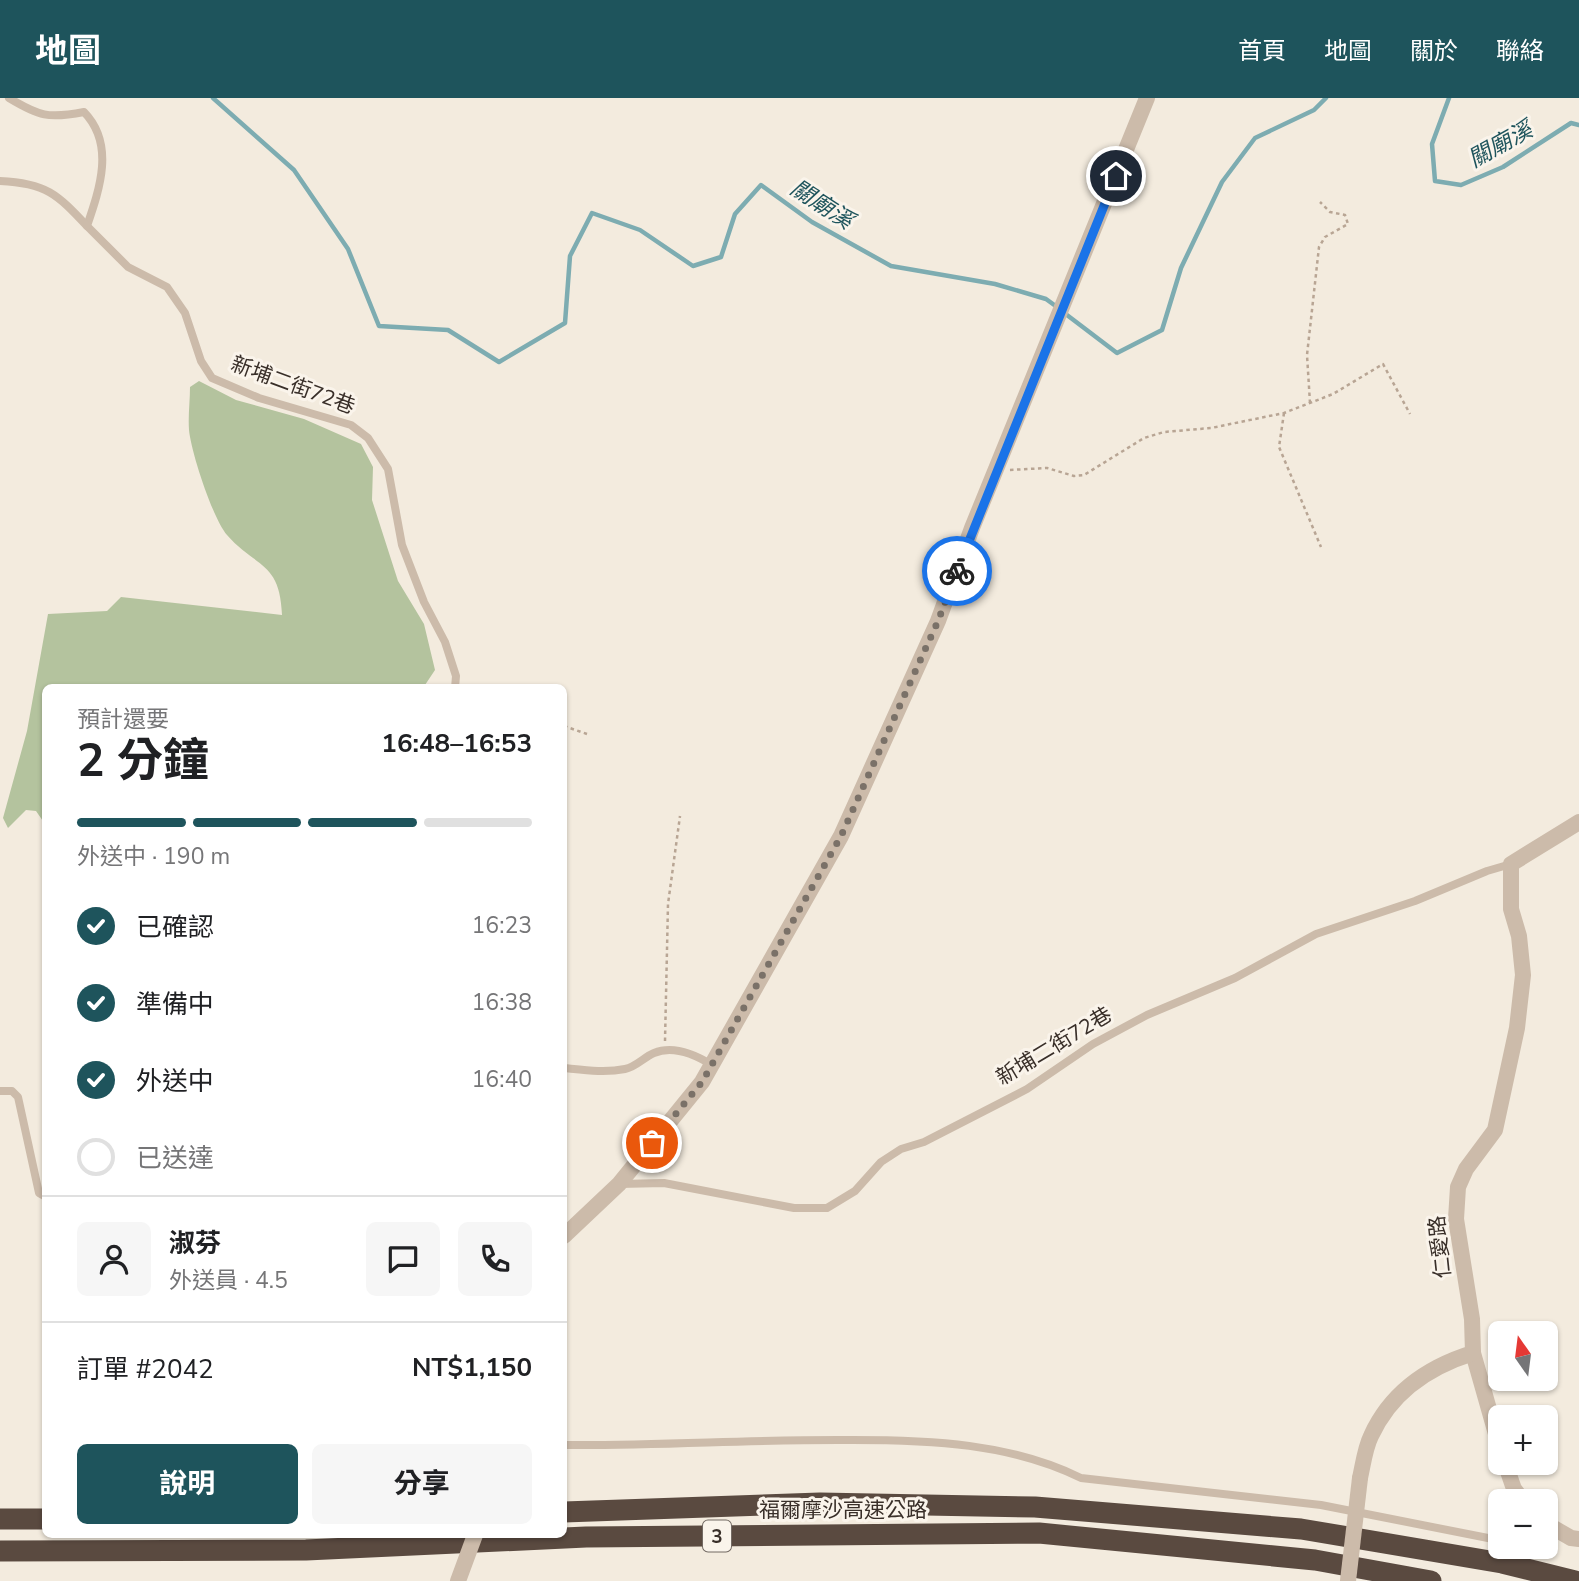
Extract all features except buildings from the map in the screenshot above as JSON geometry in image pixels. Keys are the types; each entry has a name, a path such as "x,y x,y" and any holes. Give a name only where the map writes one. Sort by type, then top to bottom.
{"highway":[{"name":"福爾摩沙高速公路","path":"567,1511 820,1503 1035,1507 1301,1529 1502,1563 1575,1581"},
{"path":"0,1519 42,1519"},
{"name":"福爾摩沙高速公路","path":"567,1538 1039,1533 1315,1560 1431,1581"},
{"name":"福爾摩沙高速公路","path":"0,1551 306,1550 564,1538"}],"street":[{"path":"567,1233 619,1184 702,1082 841,836 938,621 972,528 1147,98"},
{"path":"1511,863 1579,822"},
{"name":"仁愛路","path":"1488,1406 1473,1353 1472,1319 1456,1219 1458,1187 1466,1169 1495,1130 1517,1028 1523,975 1519,936 1511,909 1511,863"},
{"path":"1348,1581 1360,1478 1370,1437 1392,1402 1418,1378 1444,1362 1473,1353"},
{"path":"1558,1530 1571,1538 1579,1539"},
{"path":"458,1581 474,1538"}],"lane":[{"path":"9,98 36,114 62,117 83,112 93,122 100,137 104,157 98,192 87,226"},
{"name":"新埔二街72巷","path":"0,181 22,182 57,194 128,267 167,287 185,313 201,361 212,378 259,398 351,425 368,438 388,469 402,545 424,602 445,642 456,676 455,684"},
{"name":"新埔二街72巷","path":"619,1184 664,1183 794,1208 827,1208 855,1191 881,1162 901,1149 924,1142 1015,1095 1093,1044 1147,1015 1235,978 1316,934 1415,901 1511,863"},
{"path":"567,1068 607,1072 629,1069 656,1052 665,1051 692,1053 712,1065"},
{"path":"0,1091 12,1091 18,1097 39,1194 42,1195"},
{"path":"567,1446 794,1439 957,1444 1022,1455 1053,1464 1081,1478 1321,1505 1488,1538"}],"path":[{"path":"1310,403 1307,355 1319,247 1325,237 1348,224 1345,215 1330,212 1320,202"},
{"path":"999,466 1047,468 1074,476 1084,475 1144,438 1164,432 1212,428 1284,414 1333,394 1382,364 1410,414"},
{"path":"1284,414 1279,447 1321,547"},
{"path":"567,727 587,734"},
{"path":"665,1051 668,904 680,816"}],"green space":[{"path":"199,381 236,400 304,419 361,444 373,467 372,500 398,581 424,624 435,670 426,684 42,684 42,820 36,811 26,810 8,828 3,818 27,731 48,614 107,611 121,597 282,615 277,584 271,575 227,535 215,515 191,440 190,387"}],"waterway":[{"name":"關廟溪","path":"213,98 294,170 348,249 379,326 448,330 499,362 565,323 570,256 592,213 640,230 693,266 721,257 735,214 761,185 812,222 891,266 995,284 1046,299 1057,307"},
{"name":"關廟溪","path":"1063,312 1117,353 1162,330 1181,268 1222,182 1255,138 1314,110 1326,98"},
{"name":"關廟溪","path":"1449,98 1432,144 1435,181 1461,185 1503,167 1571,123 1579,125"}],"way so far":[{"path":"652,1143 702,1082 841,836 938,621 957,571"}],"route":[{"path":"957,571 972,528 1116,176"}]}
